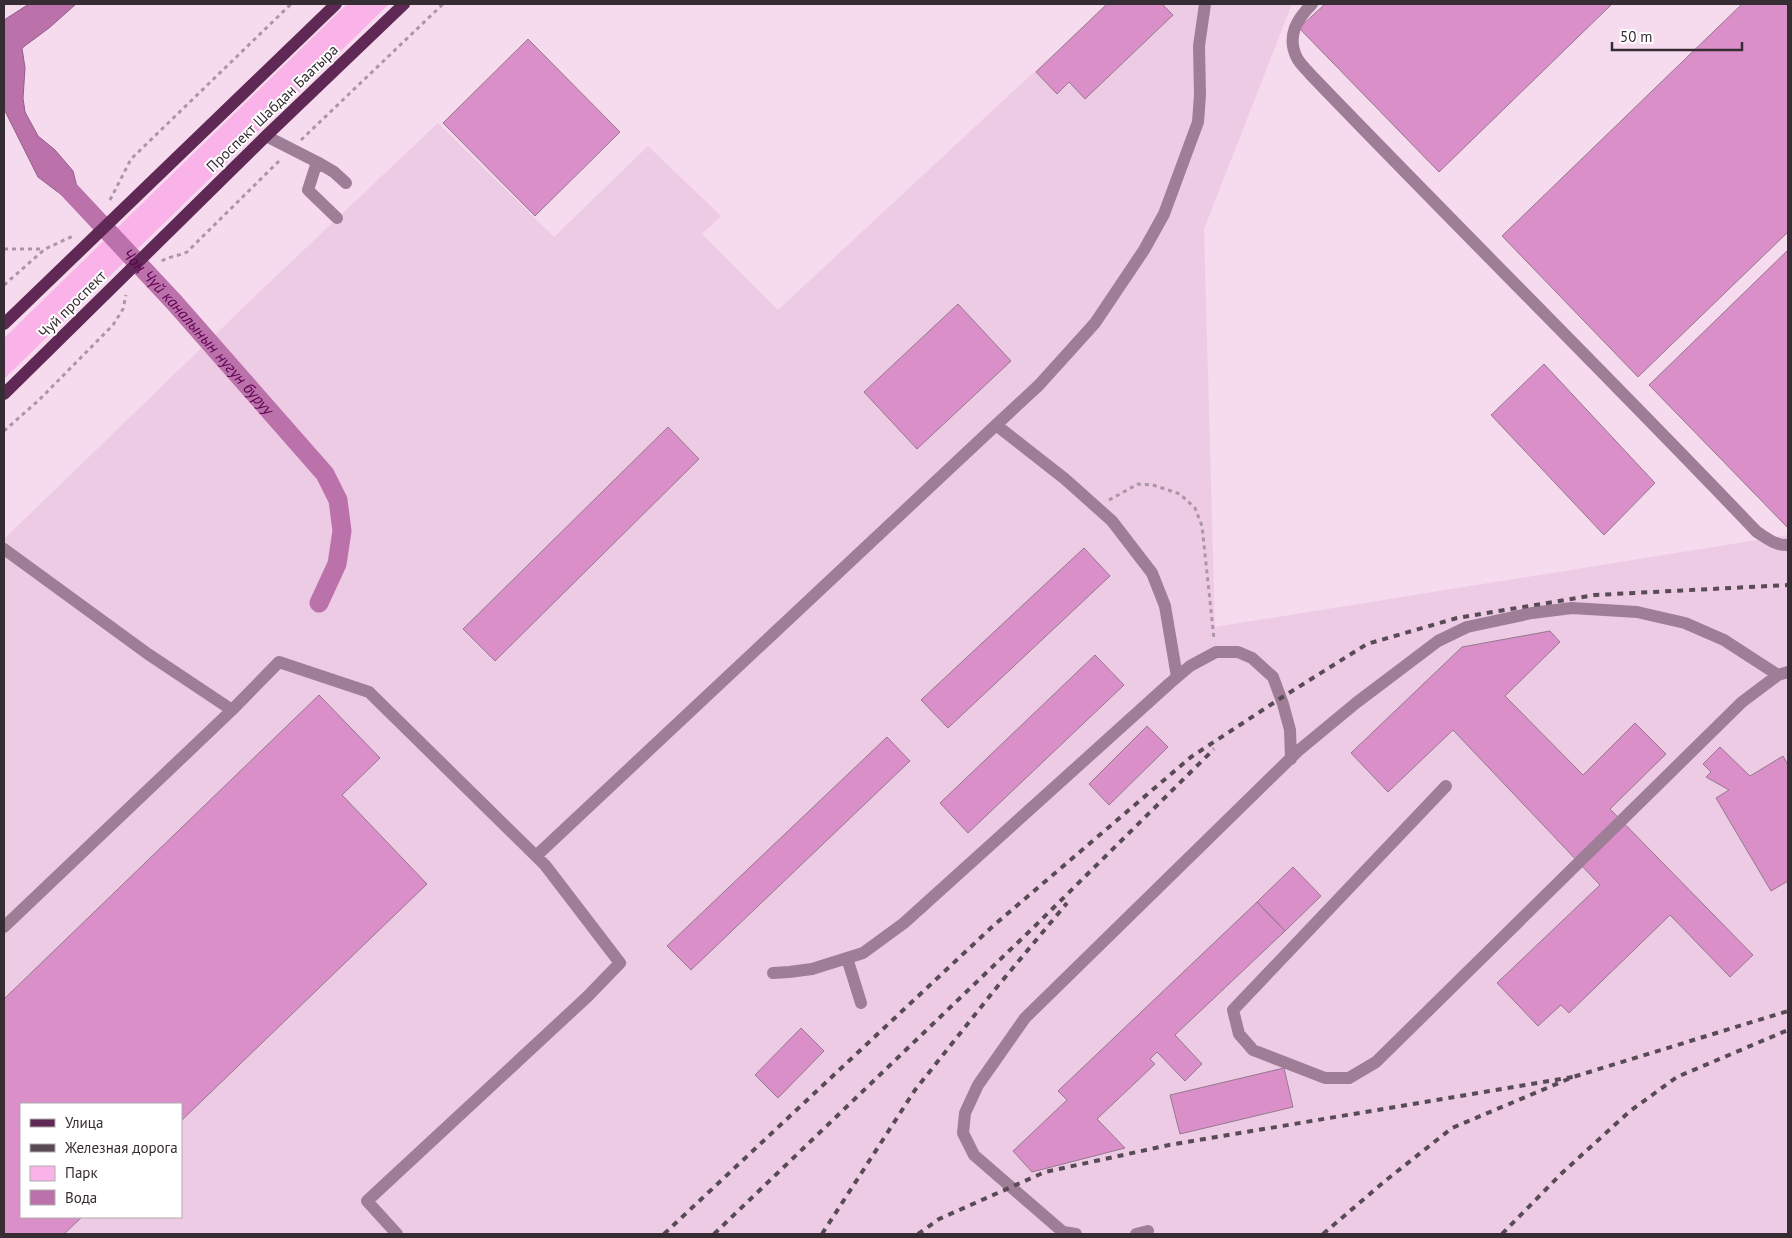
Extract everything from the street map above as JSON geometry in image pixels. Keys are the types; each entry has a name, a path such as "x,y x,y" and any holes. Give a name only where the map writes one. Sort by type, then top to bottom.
{"main road":[{"name":"Проспект Шабдан Баатыра","path":"4,324 336,4"},
{"name":"Проспект Шабдан Баатыра","path":"164,237 404,4"},
{"name":"Чуй проспект","path":"4,394 164,237"}],"lane":[{"path":"536,856 996,426 1039,385 1096,323 1140,257 1164,214 1198,122 1200,95 1199,46 1205,4"},
{"path":"1312,4 1299,18 1294,28 1293,43 1297,59 1310,74 1420,189 1671,442 1757,532 1773,542 1783,546 1788,545"},
{"path":"266,136 317,162 334,172 346,183"},
{"path":"317,162 308,190 338,218"},
{"path":"996,426 1065,479 1112,521 1152,573 1165,606 1177,677"},
{"path":"4,549 148,654 232,710"},
{"path":"1076,1234 1063,1232 974,1155 964,1132 965,1113 978,1085 1025,1018 1291,759 1356,703 1438,641 1467,628 1532,612 1572,608 1637,612 1684,623 1724,640 1783,673 1742,702 1376,1062 1349,1078 1325,1078 1253,1050 1238,1034 1233,1010 1446,786"},
{"path":"773,972 812,969 863,953 904,923 1177,677 1190,666 1216,652 1238,652 1252,658 1273,677 1290,730 1291,759"},
{"path":"4,928 232,710 279,662 369,692 545,865 620,963 367,1201 397,1234"},
{"path":"847,958 861,1003"}],"path":[{"path":"110,201 130,159 291,4"},
{"path":"164,259 178,257 187,252 291,149 443,4"},
{"path":"4,285 45,249 72,236"},
{"path":"4,249 45,249"},
{"path":"4,431 113,325 123,309 127,293"},
{"path":"1083,495 1102,501 1112,499 1138,484 1153,485 1180,494 1195,508 1202,526 1216,652"}],"shaded area":[{"path":"1107,4 1292,4 1204,229 1215,627 1788,535 1788,1234 4,1234 4,539 252,299 438,123 554,237 648,146 721,216 702,234 778,310"}],"green space":[{"path":"347,4 389,4 4,379 4,338"}],"water":[{"path":"29,4 76,4 49,28 22,48 25,68 23,98 25,112 38,136 55,150 73,171 77,187 71,202 38,177 4,109 4,20"}],"building":[{"path":"1107,4 1162,4 1173,15 1085,99 1069,82 1057,94 1036,72"},
{"path":"1325,4 1612,4 1439,172 1299,28"},
{"path":"1742,4 1788,4 1788,232 1638,377 1502,236"},
{"path":"528,39 620,132 535,216 443,123"},
{"path":"1788,250 1788,526 1787,527 1649,385"},
{"path":"958,304 1011,361 917,449 864,392"},
{"path":"1544,364 1655,483 1604,535 1491,415"},
{"path":"668,427 699,459 495,661 463,629"},
{"path":"1084,548 1110,576 948,728 921,700"},
{"path":"1550,631 1560,642 1505,696 1583,775 1635,723 1666,754 1610,809 1753,955 1730,977 1670,915 1569,1013 1561,1005 1538,1026 1497,983 1600,885 1453,730 1388,792 1351,753 1462,647"},
{"path":"1095,655 1124,685 968,833 940,803"},
{"path":"319,695 380,758 342,795 427,884 182,1120 182,1103 20,1103 20,1218 81,1218 64,1234 4,1234 4,999"},
{"path":"1147,726 1168,747 1109,805 1089,784"},
{"path":"887,737 910,761 691,970 667,946"},
{"path":"1720,747 1750,776 1783,756 1788,765 1788,881 1771,891 1716,798 1729,790 1706,777 1711,772 1703,764"},
{"path":"1293,867 1321,896 1285,931 1257,902"},
{"path":"1257,902 1285,931 1175,1035 1202,1064 1185,1081 1157,1052 1150,1059 1155,1064 1097,1119 1125,1148 1032,1172 1013,1151 1067,1100 1058,1091"},
{"path":"801,1028 824,1051 778,1098 755,1075"},
{"path":"1284,1068 1293,1107 1180,1134 1170,1095"}],"waterway":[{"name":"Чоң Чүй каналынын нугун буруу","path":"58,178 174,302 325,474 338,500 342,531 337,564 319,603"}],"railway":[{"path":"664,1234 993,926 1191,757 1367,644 1457,618 1595,595 1788,585"},
{"path":"714,1234 1035,926 1214,749"},
{"path":"822,1234 915,1090 1067,903"},
{"path":"1323,1234 1385,1181 1452,1128 1573,1077 1788,1011"},
{"path":"1502,1234 1562,1173 1630,1111 1677,1077 1788,1030"},
{"path":"918,1234 939,1219 1045,1172 1169,1145 1573,1077"}]}
